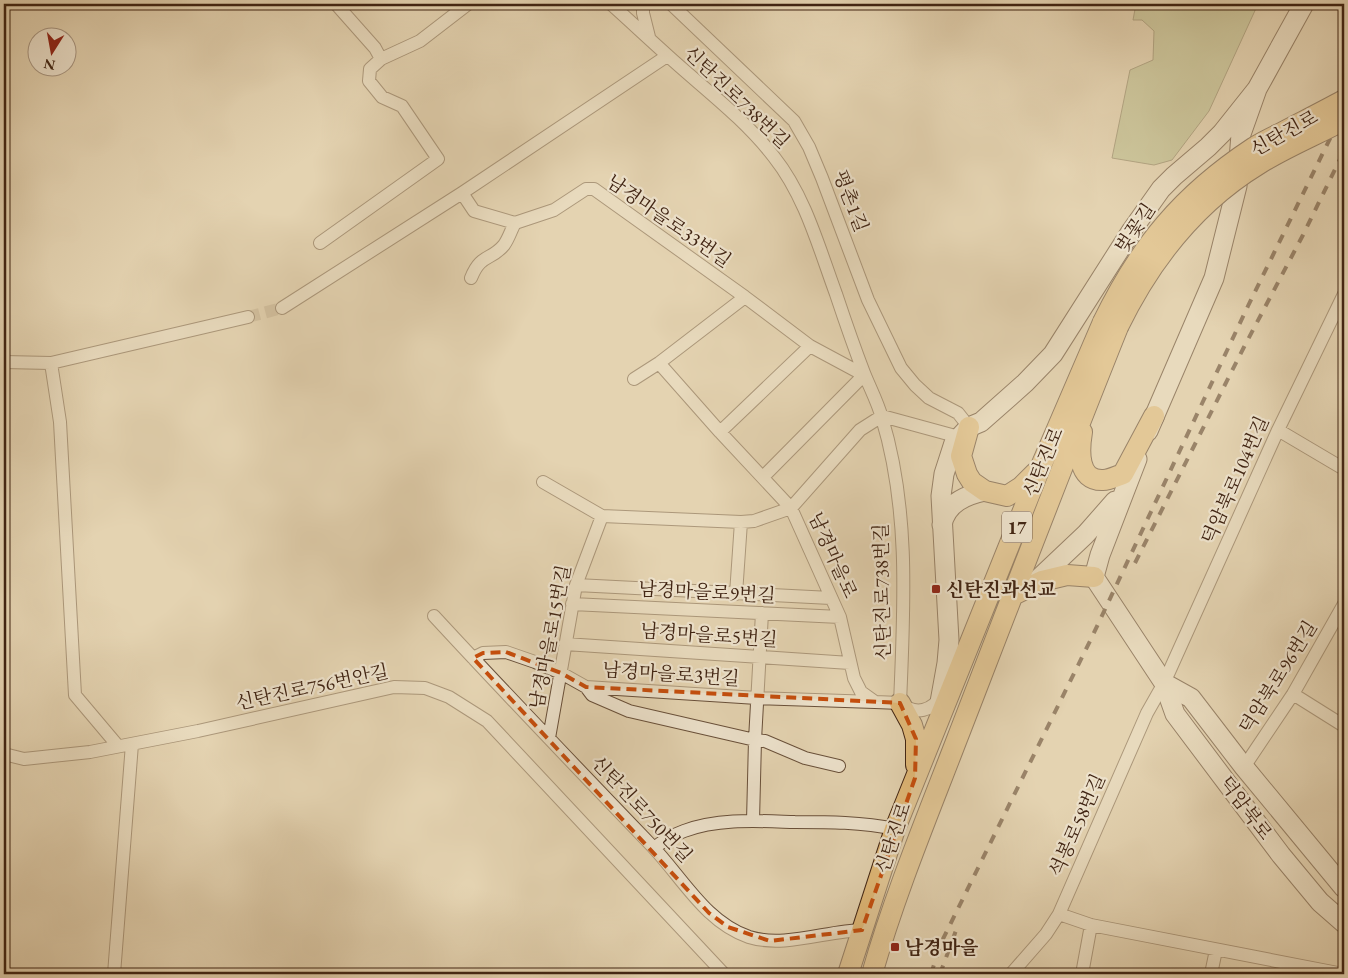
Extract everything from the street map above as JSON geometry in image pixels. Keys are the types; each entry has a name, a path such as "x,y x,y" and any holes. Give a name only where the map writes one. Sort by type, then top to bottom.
{"main road":[{"name":"신탄진로","path":"872,974 916,844 1085,410 1111,325 1119,290 1143,251 1171,216 1205,185 1254,147 1344,100"},
{"name":"신탄진로","path":"848,974 895,829 1041,466 1111,325 1132,299 1156,260 1183,226 1219,192 1259,164 1344,120"},
{"path":"1085,410 1080,444 1081,461 1084,472 1093,478 1103,480 1123,474 1154,416"},
{"path":"961,436 961,456 967,474 972,482 985,491 1007,496 1021,487 1041,466"},
{"path":"1011,596 1042,581 1066,575 1094,577"},
{"path":"900,703 912,725 916,739 915,778"}],"street":[{"path":"336,4 340,6 375,48 381,59"},
{"path":"320,243 438,159 402,106 382,97 369,81 370,70 381,59 420,41 468,4"},
{"name":"신탄진로738번길","path":"611,4 762,142 786,172 807,215 864,375 882,416 892,462 904,557 900,703"},
{"path":"643,4 643,13 649,37"},
{"name":"평촌1길","path":"671,4 794,122 809,147 868,300 901,368 929,398 958,413 961,436"},
{"name":"벚꽃길","path":"961,436 981,422 1025,383 1053,354 1132,230 1162,189 1174,176 1208,148 1258,90 1304,4"},
{"path":"282,308 462,193 667,56"},
{"path":"1094,577 1100,555 1154,416 1214,278 1237,186 1241,134 1258,90"},
{"path":"1208,148 1230,170 1237,186"},
{"path":"1174,176 1191,177 1210,187 1220,199 1226,227"},
{"name":"남경마을로33번길","path":"515,223 554,210 586,189 594,190 745,298"},
{"path":"462,193 474,211 515,223 504,244 476,266 471,278"},
{"name":"덕암북로104번길","path":"1164,683 1278,430 1344,294"},
{"path":"634,378 659,363 745,298 810,346 864,375 763,478"},
{"path":"4,362 51,363 248,317"},
{"path":"720,432 810,346"},
{"path":"51,363 60,422 76,695 118,746"},
{"name":"남경마을로","path":"659,363 791,508 840,617 854,678 861,692 875,702"},
{"path":"882,416 961,436 943,481 941,496 949,640 942,694 933,733"},
{"name":"남경마을로","path":"791,508 860,430 882,416"},
{"path":"1278,430 1344,470"},
{"path":"543,482 602,516 741,522 754,521 791,508"},
{"path":"942,529 943,521 954,504 968,495 985,491"},
{"path":"1029,587 1086,534 1124,491"},
{"name":"남경마을로15번길","path":"549,738 576,585 602,516"},
{"path":"736,594 741,522"},
{"name":"덕암북로","path":"1094,577 1164,683 1175,714 1281,855 1320,902 1344,923"},
{"path":"576,585 831,598"},
{"name":"남경마을로9번길","path":"572,604 840,617"},
{"name":"덕암북로96번길","path":"1244,767 1293,694 1344,605"},
{"path":"753,821 755,740 762,613"},
{"name":"신탄진로750번길","path":"434,616 654,848 709,912 728,927 750,937 770,941 862,930"},
{"name":"남경마을로5번길","path":"565,644 850,663"},
{"name":"남경마을로3번길","path":"473,658 483,652 506,652 561,672 586,687 757,698 875,702"},
{"name":"덕암북로","path":"1164,683 1191,698 1244,767 1344,888"},
{"name":"석봉로58번길","path":"1010,974 1046,934 1059,914 1147,713 1164,683"},
{"name":"신탄진로756번안길","path":"4,754 24,760 90,752 208,729 394,687 424,688 449,697 487,721 724,974"},
{"path":"586,687 592,695 628,711 765,741 805,758 838,766"},
{"path":"875,702 900,703 911,710 926,710 937,703 942,694"},
{"path":"1293,694 1344,726"},
{"path":"114,974 132,744"},
{"path":"654,848 666,839 685,830 718,824 753,821 875,825 895,829"},
{"path":"1059,914 1091,925 1321,972 1343,974"},
{"path":"1082,974 1091,925"},
{"path":"1211,974 1216,950"}],"highlighted area":[{"path":"506,652 561,673 586,687 900,703 916,739 915,778 862,930 770,941 728,927 709,913 473,658 483,653"}],"green space":[{"path":"1136,4 1258,4 1209,111 1172,160 1154,165 1112,158 1130,70 1153,60 1154,31 1142,20 1133,20"}],"tunnel":[{"path":"248,317 282,308"}],"railway":[{"path":"931,974 941,943 1091,639 1248,306 1344,110"},
{"path":"1135,563 1344,151"},
{"path":"940,974 958,925"}],"place":[{"name":"신탄진과선교","path":"936,589"},
{"name":"남경마을","path":"895,947"}]}
